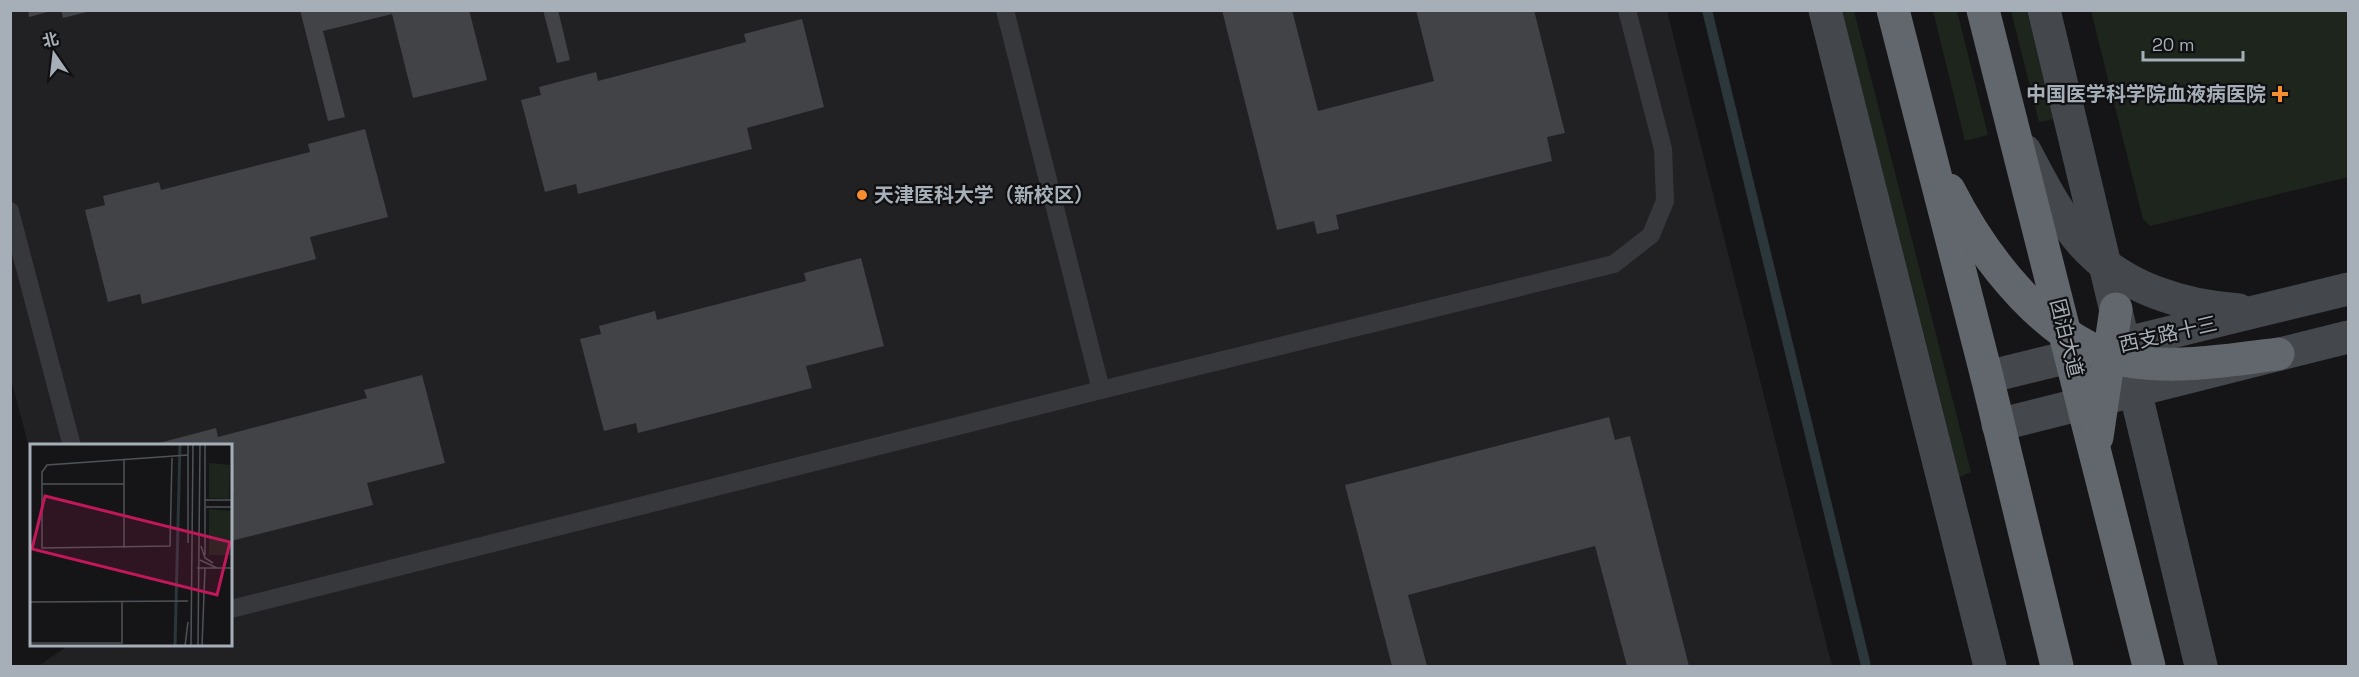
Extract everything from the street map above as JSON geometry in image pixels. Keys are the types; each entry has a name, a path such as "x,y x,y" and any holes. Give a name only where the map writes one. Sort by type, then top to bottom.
{"highway":[{"path":"1893,10 1987,377 2056,666"},
{"name":"团泊大道","path":"1983,10 2013,128 2105,355"},
{"path":"1929,151 1950,194 1999,268 2032,306 2105,355 2166,363 2219,361 2278,354"},
{"path":"2116,309 2092,401 2095,450 2149,666"}],"street":[{"path":"1825,10 1990,666"},
{"path":"2044,10 2116,309"},
{"path":"2013,128 2046,191 2083,244 2105,265 2140,286 2175,300 2215,308 2262,311"},
{"name":"西支路十三","path":"1987,377 2105,355 2349,289"},
{"path":"2278,354 2349,337"},
{"path":"2105,355 2201,666"},
{"path":"1998,425 2092,401"}],"lane":[{"path":"1005,10 1101,390"},
{"path":"232,609 1101,390 1614,264 1651,235 1665,201 1663,149 1627,10"},
{"path":"10,211 71,444"}],"shaded area":[{"name":"天津医科大学（新校区）","path":"10,11 1667,11 1832,666 38,666 66,647 232,647 232,444 30,444 30,451 11,379"},
{"path":"1840,11 1854,11 1971,472 1957,478"},
{"path":"1933,11 1957,11 1988,135 1965,141"},
{"path":"2011,11 2027,11 2054,119 2039,122"},
{"path":"2091,11 2348,11 2348,177 2150,226 2143,219"}],"building":[{"path":"28,10 51,10 51,11 29,17"},
{"path":"61,10 91,10 91,11 63,18"},
{"path":"300,10 469,10 487,80 413,98 392,14 323,31 345,117 328,121"},
{"path":"543,10 558,10 570,60 557,63"},
{"path":"1222,10 1292,10 1318,111 1434,81 1416,10 1534,10 1565,133 1547,137 1552,161 1336,215 1339,229 1317,234 1314,221 1277,230"},
{"path":"802,19 824,107 747,128 752,149 578,194 576,184 545,192 521,100 541,95 539,87 596,72 598,81 746,42 744,34"},
{"path":"365,129 388,217 310,237 316,259 142,304 140,294 108,302 85,210 105,205 103,196 159,182 161,190 310,152 308,144"},
{"path":"861,258 884,346 806,366 812,388 638,433 636,423 604,431 580,339 601,334 599,326 655,311 657,320 806,281 804,273"},
{"path":"422,375 445,463 367,483 373,505 232,541 232,444 159,443 216,428 218,437 367,398 364,390"},
{"path":"1609,417 1615,440 1630,436 1689,666 1627,666 1595,546 1408,595 1427,666 1392,666 1345,485"}],"waterway":[{"path":"1707,10 1866,666"}],"place":[{"name":"中国医学科学院血液病医院","path":"2280,94"},
{"name":"天津医科大学（新校区）","path":"862,195"}]}
